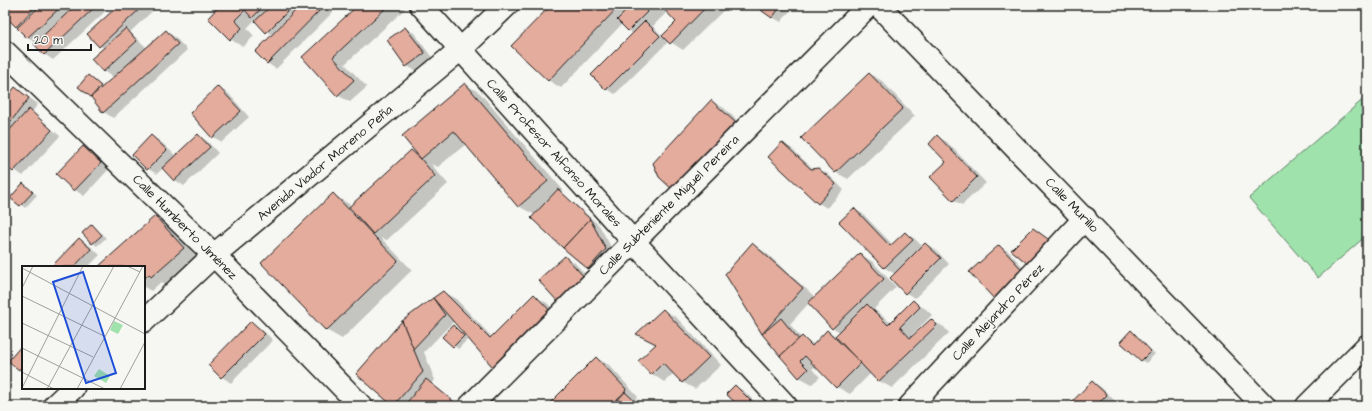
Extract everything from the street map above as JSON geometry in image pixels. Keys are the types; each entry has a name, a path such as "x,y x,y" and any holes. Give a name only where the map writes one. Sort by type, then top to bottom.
{"street":[{"name":"Calle Profesor Alfonso Morales","path":"421,5 462,48 633,241 786,406"},
{"name":"Avenida Viador Moreno Peña","path":"145,320 214,255 462,48 507,5"},
{"name":"Calle Subteniente Miguel Pereira","path":"470,406 869,5"},
{"name":"Calle Murillo","path":"878,5 1085,218 1264,406"},
{"name":"Calle Humberto Jiménez","path":"5,52 214,255 361,406"},
{"name":"Calle Alejandro Pérez","path":"910,406 1085,218"},
{"path":"1307,406 1367,346"},
{"path":"54,406 72,389"}],"green space":[{"path":"1367,96 1367,235 1318,278 1249,198"}],"building":[{"path":"5,5 37,5 16,27 5,16"},
{"path":"41,5 63,5 27,38 17,28"},
{"path":"76,5 97,5 44,55 34,44"},
{"path":"119,5 144,5 99,47 87,34"},
{"path":"220,5 265,5 252,18 245,10 235,20 242,28 230,40 208,18"},
{"path":"272,5 294,5 266,33 255,21"},
{"path":"301,5 325,5 267,64 255,52"},
{"path":"358,5 389,5 333,57 354,80 337,96 302,57"},
{"path":"551,5 620,5 548,81 511,46"},
{"path":"632,5 654,5 628,31 617,20"},
{"path":"660,5 708,5 670,44 662,36 676,22"},
{"path":"761,5 782,5 772,18 762,11"},
{"path":"645,21 660,36 606,90 591,75"},
{"path":"405,27 425,53 406,67 387,40"},
{"path":"126,28 137,41 103,72 91,59"},
{"path":"166,30 178,44 103,113 91,97"},
{"path":"869,73 903,108 835,173 801,138"},
{"path":"88,75 101,86 91,97 78,87"},
{"path":"465,83 548,181 518,207 454,131 421,159 402,136"},
{"path":"218,86 241,111 212,138 190,113"},
{"path":"15,87 29,98 5,129 5,100"},
{"path":"711,100 736,123 674,191 659,177 653,163"},
{"path":"29,109 52,130 13,172 5,164 5,135"},
{"path":"198,134 210,147 174,181 162,168"},
{"path":"151,135 167,150 147,170 132,155"},
{"path":"937,135 977,177 953,201 930,177 946,162 929,144"},
{"path":"782,142 811,169 818,168 836,184 818,204 768,157"},
{"path":"83,146 101,163 74,191 56,174"},
{"path":"411,150 421,159 435,176 373,234 349,207"},
{"path":"23,183 33,192 20,206 10,198"},
{"path":"558,189 590,219 563,248 531,218"},
{"path":"333,193 398,261 326,331 261,263"},
{"path":"854,208 890,246 905,232 913,240 884,268 839,222"},
{"path":"155,216 184,248 151,277 149,274 145,278 145,266 99,266"},
{"path":"590,219 606,249 588,269 563,248"},
{"path":"92,224 102,235 92,244 82,233"},
{"path":"1033,228 1052,242 1029,265 1011,250"},
{"path":"79,238 91,249 75,266 53,265"},
{"path":"752,243 803,288 762,334 725,274"},
{"path":"925,243 941,258 905,294 890,278"},
{"path":"999,245 1028,276 998,303 969,272"},
{"path":"860,253 884,279 832,329 808,303"},
{"path":"565,256 587,280 560,304 538,280"},
{"path":"443,291 490,338 534,294 557,318 497,372 433,298"},
{"path":"433,298 445,315 413,349 402,321"},
{"path":"913,300 920,307 900,327 910,338 931,319 937,325 878,382 835,336 867,304 888,325"},
{"path":"663,309 709,357 682,383 663,363 651,375 638,361 656,344 636,334"},
{"path":"781,318 799,340 780,356 762,334"},
{"path":"251,321 265,334 221,378 208,365"},
{"path":"402,321 423,372 393,406 356,374"},
{"path":"453,325 464,336 453,347 442,337"},
{"path":"827,330 861,363 836,388 805,356 800,361 808,369 799,378 780,356 802,336 812,346"},
{"path":"1131,330 1151,351 1141,361 1120,342"},
{"path":"22,345 22,366 19,370 8,361"},
{"path":"596,357 626,389 625,392 609,406 547,406"},
{"path":"426,379 453,401 449,406 404,406"},
{"path":"1092,381 1107,395 1096,406 1068,406"},
{"path":"735,385 756,406 739,406 726,394"},
{"path":"625,392 639,405 638,406 613,405"}]}
